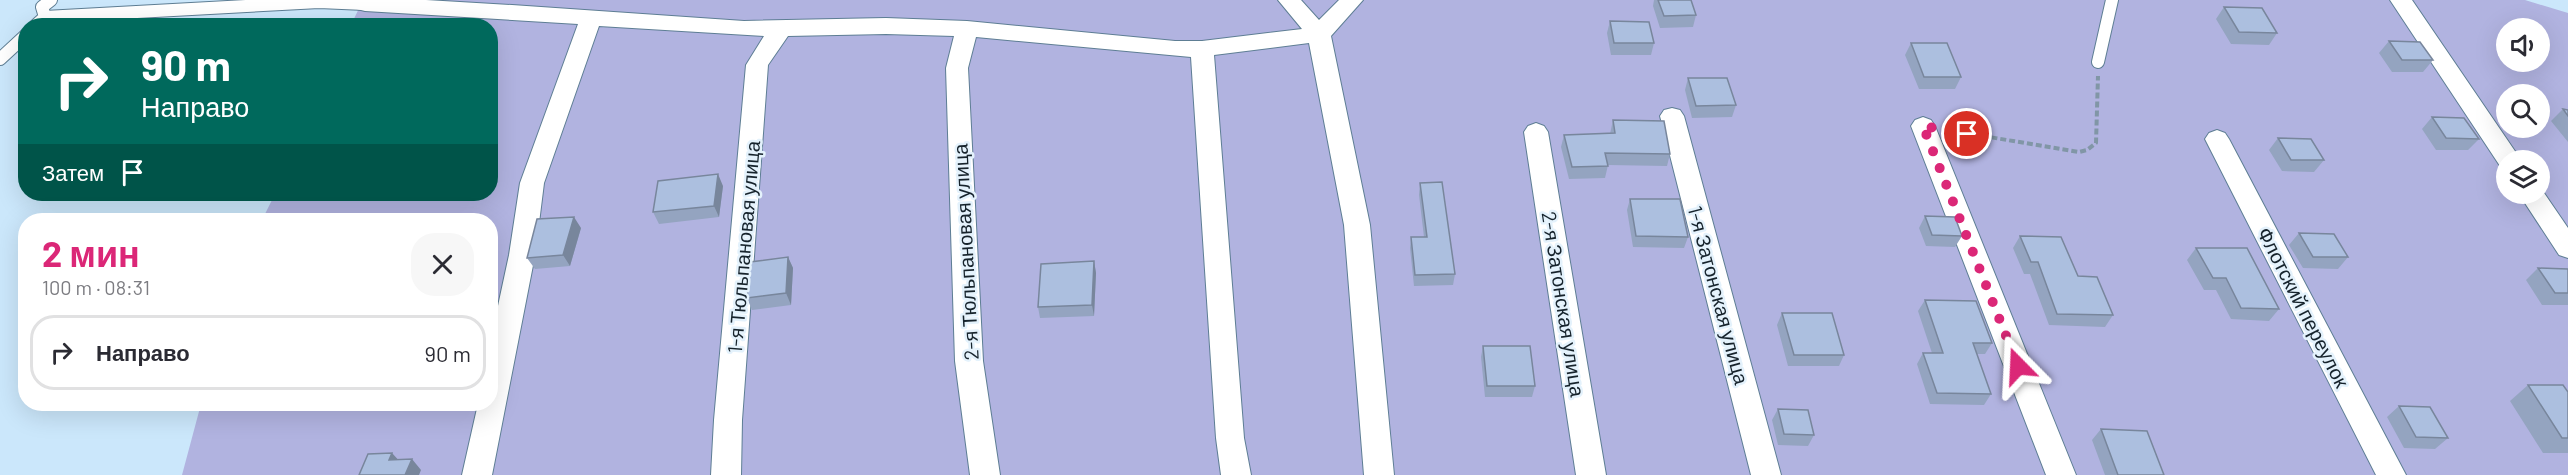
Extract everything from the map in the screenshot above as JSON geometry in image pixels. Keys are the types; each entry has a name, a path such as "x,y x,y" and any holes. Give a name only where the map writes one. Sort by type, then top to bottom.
{"street":[{"path":"1289,0 1319,34 1357,225 1378,475"},
{"path":"366,4 744,29 782,27 967,29 1175,49 1202,49 1319,34 1352,0"},
{"path":"2401,0 2502,150"},
{"path":"498,370 519,266 532,183 591,18"},
{"name":"1-я Тюльпановая улица","path":"726,475 728,420 757,65 782,27"},
{"name":"2-я Тюльпановая улица","path":"967,29 957,68 969,361 984,475"},
{"path":"1202,49 1230,438 1236,475"},
{"name":"1-я Затонская улица","path":"1672,116 1766,475"},
{"path":"1923,126 2061,475"},
{"name":"2-я Затонская улица","path":"1536,132 1591,475"},
{"name":"Флотский переулок","path":"2217,139 2391,475"},
{"path":"2538,204 2568,248"},
{"path":"477,475 490,411"}],"lane":[{"path":"51,0 42,7 45,17 277,2 366,4"},
{"path":"2098,62 2112,0"},
{"path":"0,59 18,42"}],"path":[{"path":"1923,126 2079,152 2087,150 2096,143 2098,62"}],"shaded area":[{"path":"363,0 2525,0 2568,13 2568,475 182,475 199,411 498,411 498,213 266,213 272,201 498,201 498,18 354,18"}],"building":[{"path":"1658,0 1691,0 1696,15 1664,16"},
{"path":"2224,7 2262,8 2277,33 2239,32"},
{"path":"1610,21 1649,22 1654,43 1614,43"},
{"path":"2389,41 2420,42 2433,60 2402,60"},
{"path":"1911,43 1947,43 1961,77 1924,77"},
{"path":"1688,78 1727,78 1736,105 1696,106"},
{"path":"2432,117 2464,118 2479,139 2446,138"},
{"path":"1613,120 1664,121 1670,154 1605,153 1608,166 1572,167 1564,135 1615,133"},
{"path":"2278,138 2311,139 2324,160 2291,160"},
{"path":"718,174 714,206 653,212 658,181"},
{"path":"1442,182 1455,274 1415,275 1411,237 1427,237 1420,183"},
{"path":"1630,199 1680,199 1688,237 1636,236"},
{"path":"1925,216 1955,217 1962,236 1932,235"},
{"path":"574,217 563,255 527,258 537,219"},
{"path":"2299,233 2334,234 2348,257 2313,257"},
{"path":"2020,236 2061,237 2078,276 2097,277 2113,315 2057,314 2038,262 2031,262"},
{"path":"2196,248 2247,248 2279,309 2241,308 2226,278 2213,278"},
{"path":"788,257 786,293 747,298 750,262"},
{"path":"1094,261 1092,305 1038,307 1041,264"},
{"path":"2538,268 2568,269 2568,293 2555,293"},
{"path":"1925,300 1976,301 1992,343 1973,343 1991,394 1937,393 1923,353 1943,353"},
{"path":"1782,313 1832,313 1844,355 1794,355"},
{"path":"1483,346 1530,346 1535,386 1487,386"},
{"path":"2528,385 2563,385 2568,392 2568,438 2562,438"},
{"path":"2399,406 2430,407 2448,438 2416,437"},
{"path":"1778,409 1808,410 1814,435 1784,434"},
{"path":"2101,429 2147,431 2164,475 2118,475"},
{"path":"392,453 389,460 412,459 405,475 359,475 368,454"}],"route":[{"path":"1967,134 1923,126 2018,366"}]}
